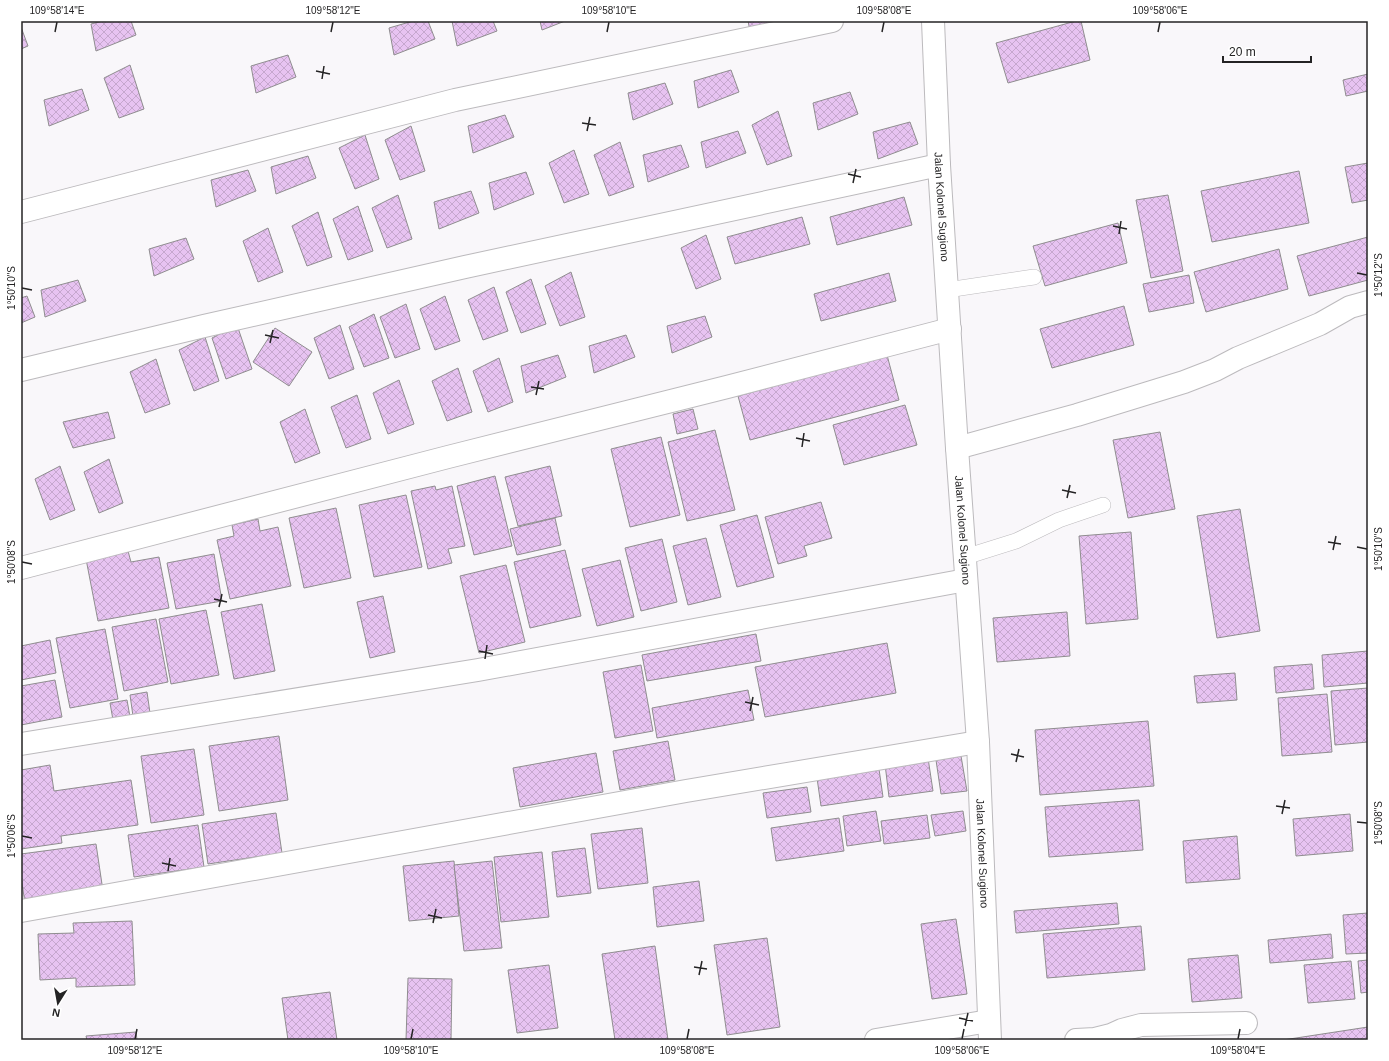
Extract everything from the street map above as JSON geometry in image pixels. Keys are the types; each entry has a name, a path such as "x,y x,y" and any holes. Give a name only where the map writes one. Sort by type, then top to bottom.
{"street":[{"path":"21,212 455,100 832,21"},
{"name":"Jalan Kolonel Sugiono","path":"933,21 939,165 978,742 990,1031"},
{"path":"21,370 457,268 939,165"},
{"path":"957,448 1077,415 1184,382 1320,324 1350,308 1368,302"},
{"path":"21,568 950,329"},
{"path":"21,744 478,670 966,580"},
{"path":"21,911 686,790 978,742"},
{"path":"1076,1040 1095,1039 1111,1035 1122,1030 1141,1026 1246,1022"},
{"path":"876,1040 990,1031"}],"lane":[{"path":"947,290 1034,278"},
{"path":"965,557 1016,541 1059,520 1103,505"}],"building":[{"path":"103,21 131,21 136,35 96,51 91,24"},
{"path":"413,21 428,21 435,39 394,55 389,28"},
{"path":"452,21 493,21 497,31 457,46"},
{"path":"540,21 565,21 542,30"},
{"path":"748,21 783,21 750,31"},
{"path":"1076,21 1081,21 1090,60 1008,83 996,43"},
{"path":"21,27 28,46 21,49"},
{"path":"288,55 296,77 256,93 251,66"},
{"path":"130,65 144,109 119,118 104,78"},
{"path":"731,70 739,92 698,108 694,81"},
{"path":"1368,74 1368,91 1346,96 1343,80"},
{"path":"665,83 673,104 633,120 628,93"},
{"path":"82,89 89,110 49,126 44,100"},
{"path":"850,92 858,114 818,130 813,103"},
{"path":"778,111 792,156 767,165 752,125"},
{"path":"505,115 514,137 473,153 468,126"},
{"path":"910,122 918,144 878,159 873,132"},
{"path":"411,126 425,171 400,180 385,140"},
{"path":"738,131 746,153 706,168 701,142"},
{"path":"365,135 379,179 355,189 339,148"},
{"path":"620,142 634,187 609,196 594,155"},
{"path":"681,145 689,167 648,182 643,155"},
{"path":"574,150 589,194 564,203 549,163"},
{"path":"308,156 316,178 276,194 271,167"},
{"path":"1368,163 1368,200 1352,203 1345,167"},
{"path":"248,170 256,191 216,207 211,180"},
{"path":"1299,171 1309,223 1212,242 1201,191"},
{"path":"526,172 534,194 494,210 489,183"},
{"path":"471,191 479,213 439,229 434,202"},
{"path":"398,195 412,239 387,248 372,208"},
{"path":"1168,195 1183,271 1151,278 1136,200"},
{"path":"904,197 912,225 837,245 830,217"},
{"path":"358,206 373,251 348,260 333,219"},
{"path":"318,212 332,257 307,266 292,226"},
{"path":"802,217 810,244 735,264 727,237"},
{"path":"1118,223 1127,263 1045,286 1033,246"},
{"path":"268,228 283,272 258,282 243,241"},
{"path":"706,235 721,279 696,289 681,248"},
{"path":"1368,237 1368,280 1309,296 1297,256"},
{"path":"186,238 194,259 154,276 149,249"},
{"path":"1279,249 1288,289 1206,312 1194,272"},
{"path":"571,272 585,317 560,326 545,286"},
{"path":"889,273 896,301 821,321 814,294"},
{"path":"1189,275 1194,303 1149,312 1143,284"},
{"path":"531,279 546,324 521,333 506,292"},
{"path":"78,280 86,301 45,317 41,290"},
{"path":"494,287 508,331 483,340 468,300"},
{"path":"27,296 35,317 21,323 21,298"},
{"path":"445,296 460,341 435,350 420,309"},
{"path":"406,304 420,349 395,358 380,317"},
{"path":"1124,306 1134,345 1052,368 1040,329"},
{"path":"374,314 389,358 364,367 349,327"},
{"path":"705,316 712,337 672,353 667,326"},
{"path":"237,325 252,369 226,379 212,338"},
{"path":"340,325 354,369 329,379 314,338"},
{"path":"275,328 312,352 289,386 253,362"},
{"path":"626,335 635,357 594,373 589,346"},
{"path":"205,337 219,381 194,391 179,350"},
{"path":"558,355 566,377 526,393 521,366"},
{"path":"887,355 899,400 750,440 738,396"},
{"path":"499,358 513,402 488,412 473,371"},
{"path":"156,359 170,404 145,413 130,372"},
{"path":"458,368 472,412 447,421 432,381"},
{"path":"399,380 414,424 388,434 373,393"},
{"path":"357,395 371,439 346,448 331,407"},
{"path":"905,405 917,445 844,465 833,425"},
{"path":"305,409 320,453 295,463 280,422"},
{"path":"693,409 698,429 677,434 673,414"},
{"path":"108,412 115,438 73,448 63,422"},
{"path":"715,430 735,510 687,521 668,442"},
{"path":"1160,432 1175,509 1128,518 1113,440"},
{"path":"661,437 680,515 630,527 611,449"},
{"path":"109,459 123,503 99,513 84,472"},
{"path":"60,466 75,510 50,520 35,479"},
{"path":"550,466 562,516 518,526 505,477"},
{"path":"495,476 512,546 474,555 457,486"},
{"path":"435,486 436,490 452,486 465,546 448,549 452,563 428,569 411,491"},
{"path":"406,495 422,567 374,577 359,505"},
{"path":"821,502 832,538 804,546 807,556 778,564 765,517"},
{"path":"336,508 351,578 304,588 289,518"},
{"path":"1240,509 1260,631 1217,638 1197,516"},
{"path":"757,515 774,577 737,587 720,525"},
{"path":"555,518 561,545 517,555 510,529"},
{"path":"258,519 260,531 278,527 291,586 230,599 217,540 234,536 232,525"},
{"path":"1131,532 1138,619 1086,624 1079,536"},
{"path":"706,538 721,597 688,605 673,546"},
{"path":"662,539 677,602 641,611 625,548"},
{"path":"565,550 581,616 530,628 514,562"},
{"path":"128,551 131,562 159,557 169,608 98,621 86,559"},
{"path":"214,554 222,601 176,609 167,563"},
{"path":"620,560 634,617 597,626 582,569"},
{"path":"506,565 525,642 479,653 460,576"},
{"path":"383,596 395,652 370,658 357,602"},
{"path":"262,604 275,671 234,679 221,612"},
{"path":"206,610 219,675 171,684 159,619"},
{"path":"1067,612 1070,656 997,662 993,618"},
{"path":"156,619 168,682 124,691 112,627"},
{"path":"105,629 118,699 70,708 56,638"},
{"path":"756,634 761,661 647,681 642,655"},
{"path":"50,640 56,673 21,680 21,646"},
{"path":"887,643 896,693 765,717 755,667"},
{"path":"1368,651 1368,683 1324,687 1322,655"},
{"path":"1312,664 1314,689 1276,693 1274,667"},
{"path":"641,665 653,731 615,738 603,672"},
{"path":"1235,673 1237,700 1197,703 1194,676"},
{"path":"55,680 62,717 21,725 21,686"},
{"path":"1368,688 1368,742 1335,745 1331,691"},
{"path":"748,690 754,720 657,738 652,708"},
{"path":"147,692 150,713 133,716 130,695"},
{"path":"1327,694 1332,752 1282,756 1278,698"},
{"path":"127,700 130,717 113,720 110,703"},
{"path":"1148,721 1154,786 1040,795 1035,730"},
{"path":"279,736 288,800 219,811 209,746"},
{"path":"668,741 675,780 620,790 613,751"},
{"path":"194,749 204,815 151,823 141,756"},
{"path":"596,753 603,792 520,807 513,768"},
{"path":"961,756 967,791 941,794 936,760"},
{"path":"928,758 933,791 889,797 885,764"},
{"path":"878,762 883,797 821,806 816,771"},
{"path":"50,765 54,791 131,780 138,825 61,836 62,843 21,849 21,770"},
{"path":"807,787 811,812 767,818 763,793"},
{"path":"1139,800 1143,850 1049,857 1045,807"},
{"path":"876,811 881,841 847,846 843,816"},
{"path":"963,811 966,831 935,836 931,815"},
{"path":"276,813 282,853 208,864 202,824"},
{"path":"1350,814 1353,851 1296,856 1293,819"},
{"path":"927,815 930,838 884,844 881,821"},
{"path":"839,818 844,851 776,861 771,828"},
{"path":"198,825 204,867 134,877 128,835"},
{"path":"642,828 648,883 598,889 591,834"},
{"path":"1237,836 1240,879 1186,883 1183,841"},
{"path":"96,844 103,891 25,903 21,877 21,854"},
{"path":"585,848 591,893 557,897 552,852"},
{"path":"542,852 549,917 501,922 494,857"},
{"path":"454,861 459,916 409,921 403,866"},
{"path":"492,861 502,948 464,951 454,865"},
{"path":"699,881 704,921 657,927 653,887"},
{"path":"1117,903 1119,924 1016,933 1014,911"},
{"path":"1368,913 1368,953 1346,954 1343,915"},
{"path":"956,919 967,994 932,999 921,924"},
{"path":"132,921 135,985 76,987 76,978 40,980 38,934 74,933 73,923"},
{"path":"1141,926 1145,970 1047,978 1043,934"},
{"path":"1331,934 1333,958 1270,963 1268,940"},
{"path":"767,938 780,1027 727,1035 714,945"},
{"path":"655,946 668,1040 615,1040 602,954"},
{"path":"1238,955 1242,998 1192,1002 1188,959"},
{"path":"1368,960 1368,992 1361,993 1358,961"},
{"path":"1351,961 1355,999 1308,1003 1304,965"},
{"path":"549,965 558,1028 517,1033 508,970"},
{"path":"408,978 452,979 451,1040 406,1040"},
{"path":"330,992 337,1040 288,1040 282,998"},
{"path":"1368,1027 1368,1040 1283,1040"},
{"path":"136,1032 137,1040 87,1040 86,1036"}]}
